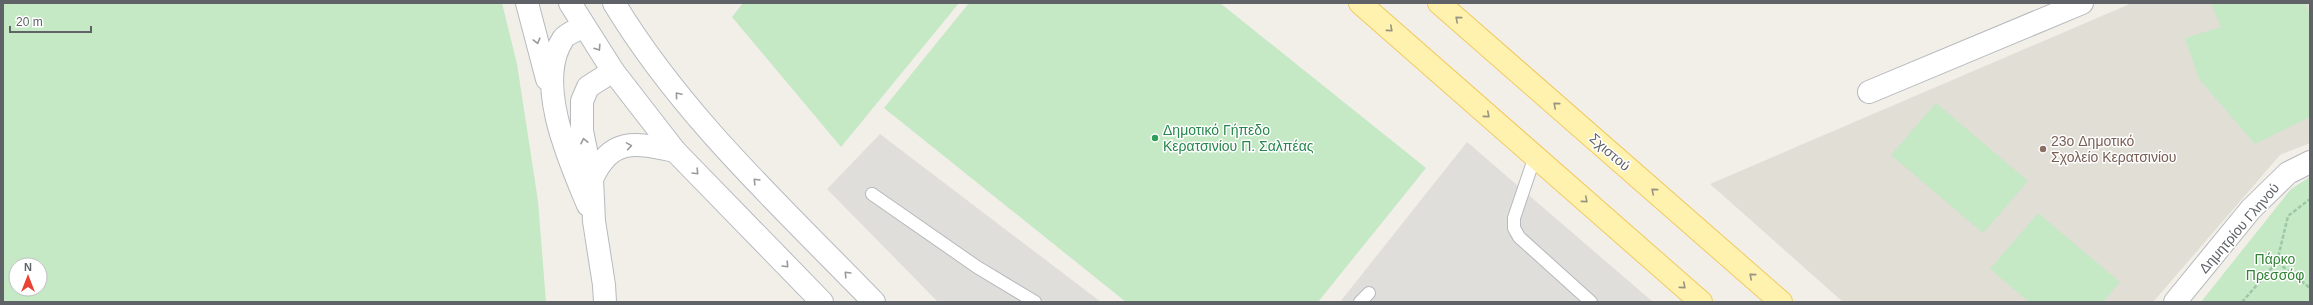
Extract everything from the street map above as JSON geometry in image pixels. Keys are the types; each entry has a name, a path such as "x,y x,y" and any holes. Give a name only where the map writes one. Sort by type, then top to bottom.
{"main road":[{"path":"527,3 555,114 571,166 594,221"},
{"path":"570,3 613,71 675,151 822,302"},
{"path":"614,3 671,88 703,125 874,302"},
{"path":"1360,3 1701,302"},
{"name":"Σχιστού","path":"1439,3 1781,302"},
{"path":"1869,92 2082,3"},
{"path":"555,114 553,81 555,54 564,38 584,26"},
{"path":"605,302 604,285 594,221 592,179 582,131 582,101 588,87 613,71"},
{"path":"592,179 598,166 609,152 625,146 642,144 675,151"},
{"name":"Δημητρίου Γληνού","path":"2175,302 2251,209 2288,173 2310,162"}],"lane":[{"path":"1535,156 1514,218 1514,228 1520,237 1590,302"},
{"path":"872,194 977,267 1035,302"},
{"path":"1360,302 1369,293"}],"path":[{"path":"2242,302 2277,262 2288,216 2310,199"},
{"path":"2277,262 2310,288"}],"shaded area":[{"name":"23o Δημοτικό Σχολείο Κερατσινίου","path":"2132,3 2310,3 2310,143 2280,155 2153,302 1843,302 1710,184"},
{"path":"880,134 1101,302 938,302 827,189"},
{"path":"1467,142 1653,302 1340,302"}],"green space":[{"path":"3,3 502,3 517,64 538,201 546,302 3,302"},
{"path":"743,3 959,3 841,147 732,17"},
{"name":"Δημοτικό Γήπεδο Κερατσινίου Π. Σαλπέας","path":"969,3 1220,3 1426,168 1318,302 1126,302 884,108"},
{"path":"2211,3 2305,3 2310,15 2310,117 2255,144 2199,79 2185,38 2221,27"},
{"path":"1936,103 2028,181 1983,233 1891,155"},
{"name":"Πάρκο Πρεσσόφ","path":"2310,177 2310,302 2201,302 2291,189"},
{"path":"2038,213 2120,282 2103,302 2029,302 1990,269"}],"place":[{"name":"Δημοτικό Γήπεδο Κερατσινίου Π. Σαλπέας","path":"1155,138"},
{"name":"23o Δημοτικό Σχολείο Κερατσινίου","path":"2043,149"}]}
